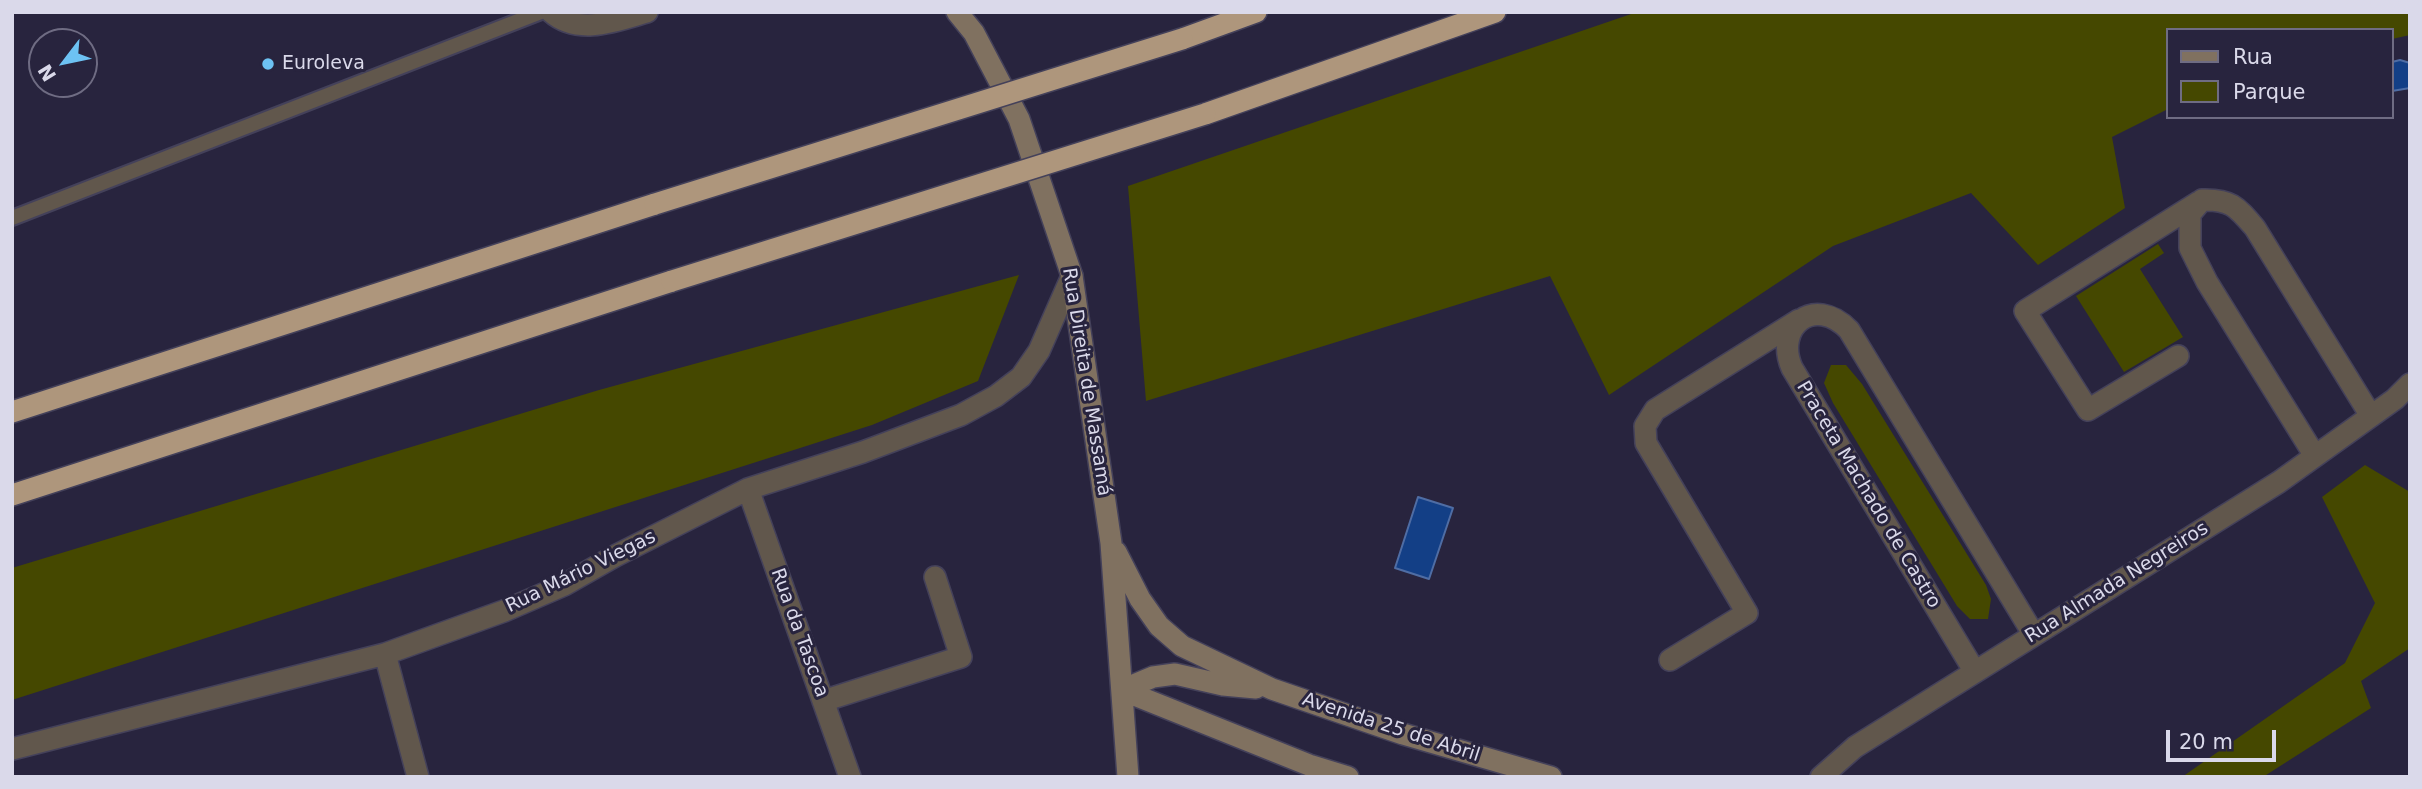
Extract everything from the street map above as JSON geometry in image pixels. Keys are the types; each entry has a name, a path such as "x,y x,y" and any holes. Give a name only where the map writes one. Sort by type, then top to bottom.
{"highway":[{"path":"12,412 655,204 1182,39 1256,12"},
{"path":"12,495 672,281 1205,114 1496,12"}],"main road":[{"name":"Rua Direita de Massamá","path":"957,12 975,33 1019,119 1072,276 1111,543 1128,777"},
{"name":"Avenida 25 de Abril","path":"1111,543 1140,599 1159,625 1182,646 1272,690 1403,734 1551,777"},
{"name":"Avenida 25 de Abril","path":"1122,690 1153,677 1175,674 1223,685 1272,690"},
{"path":"1122,690 1309,765 1348,777"}],"street":[{"path":"551,12 561,21 582,26 611,23 647,12"},
{"path":"2178,356 2088,411 2025,311 2202,200 2223,199 2241,212 2255,228 2371,416"},
{"path":"2202,200 2190,214 2190,248 2207,282 2315,456"},
{"name":"Rua Mário Viegas","path":"12,749 385,654 504,611 564,584 748,489 961,415 996,396 1021,377 1040,351 1072,276"},
{"path":"1670,660 1747,613 1646,443 1645,426 1655,410 1814,313 1827,314 1839,320 1849,330 2034,635"},
{"name":"Praceta Machado de Castro","path":"1804,317 1790,332 1787,358 1975,672"},
{"name":"Rua Almada Negreiros","path":"1821,777 1855,747 2279,482 2395,399 2410,384"},
{"name":"Rua da Tascoa","path":"748,489 850,777"},
{"path":"823,701 961,657 935,577"},
{"path":"385,654 418,777"}],"lane":[{"path":"12,218 541,12"}],"green space":[{"path":"1637,12 2410,12 2410,35 2394,39 2394,28 2166,28 2166,110 2112,137 2125,208 2038,265 1971,193 1833,246 1609,395 1550,276 1146,401 1128,186"},
{"path":"2158,244 2164,253 2140,269 2183,337 2124,372 2076,296"},
{"path":"1019,275 978,381 872,425 12,700 12,568 599,390"},
{"path":"1831,365 1846,365 1862,384 1986,585 1991,599 1988,619 1970,619 1957,606 1833,403 1824,383"},
{"path":"2365,465 2410,492 2410,648 2361,681 2371,708 2263,777 2182,777 2345,663 2375,603 2322,497"}],"water":[{"path":"2394,62 2410,63 2410,88 2394,91"},
{"path":"1418,497 1453,508 1429,579 1395,568"}],"place":[{"name":"Euroleva","path":"268,64"}]}
